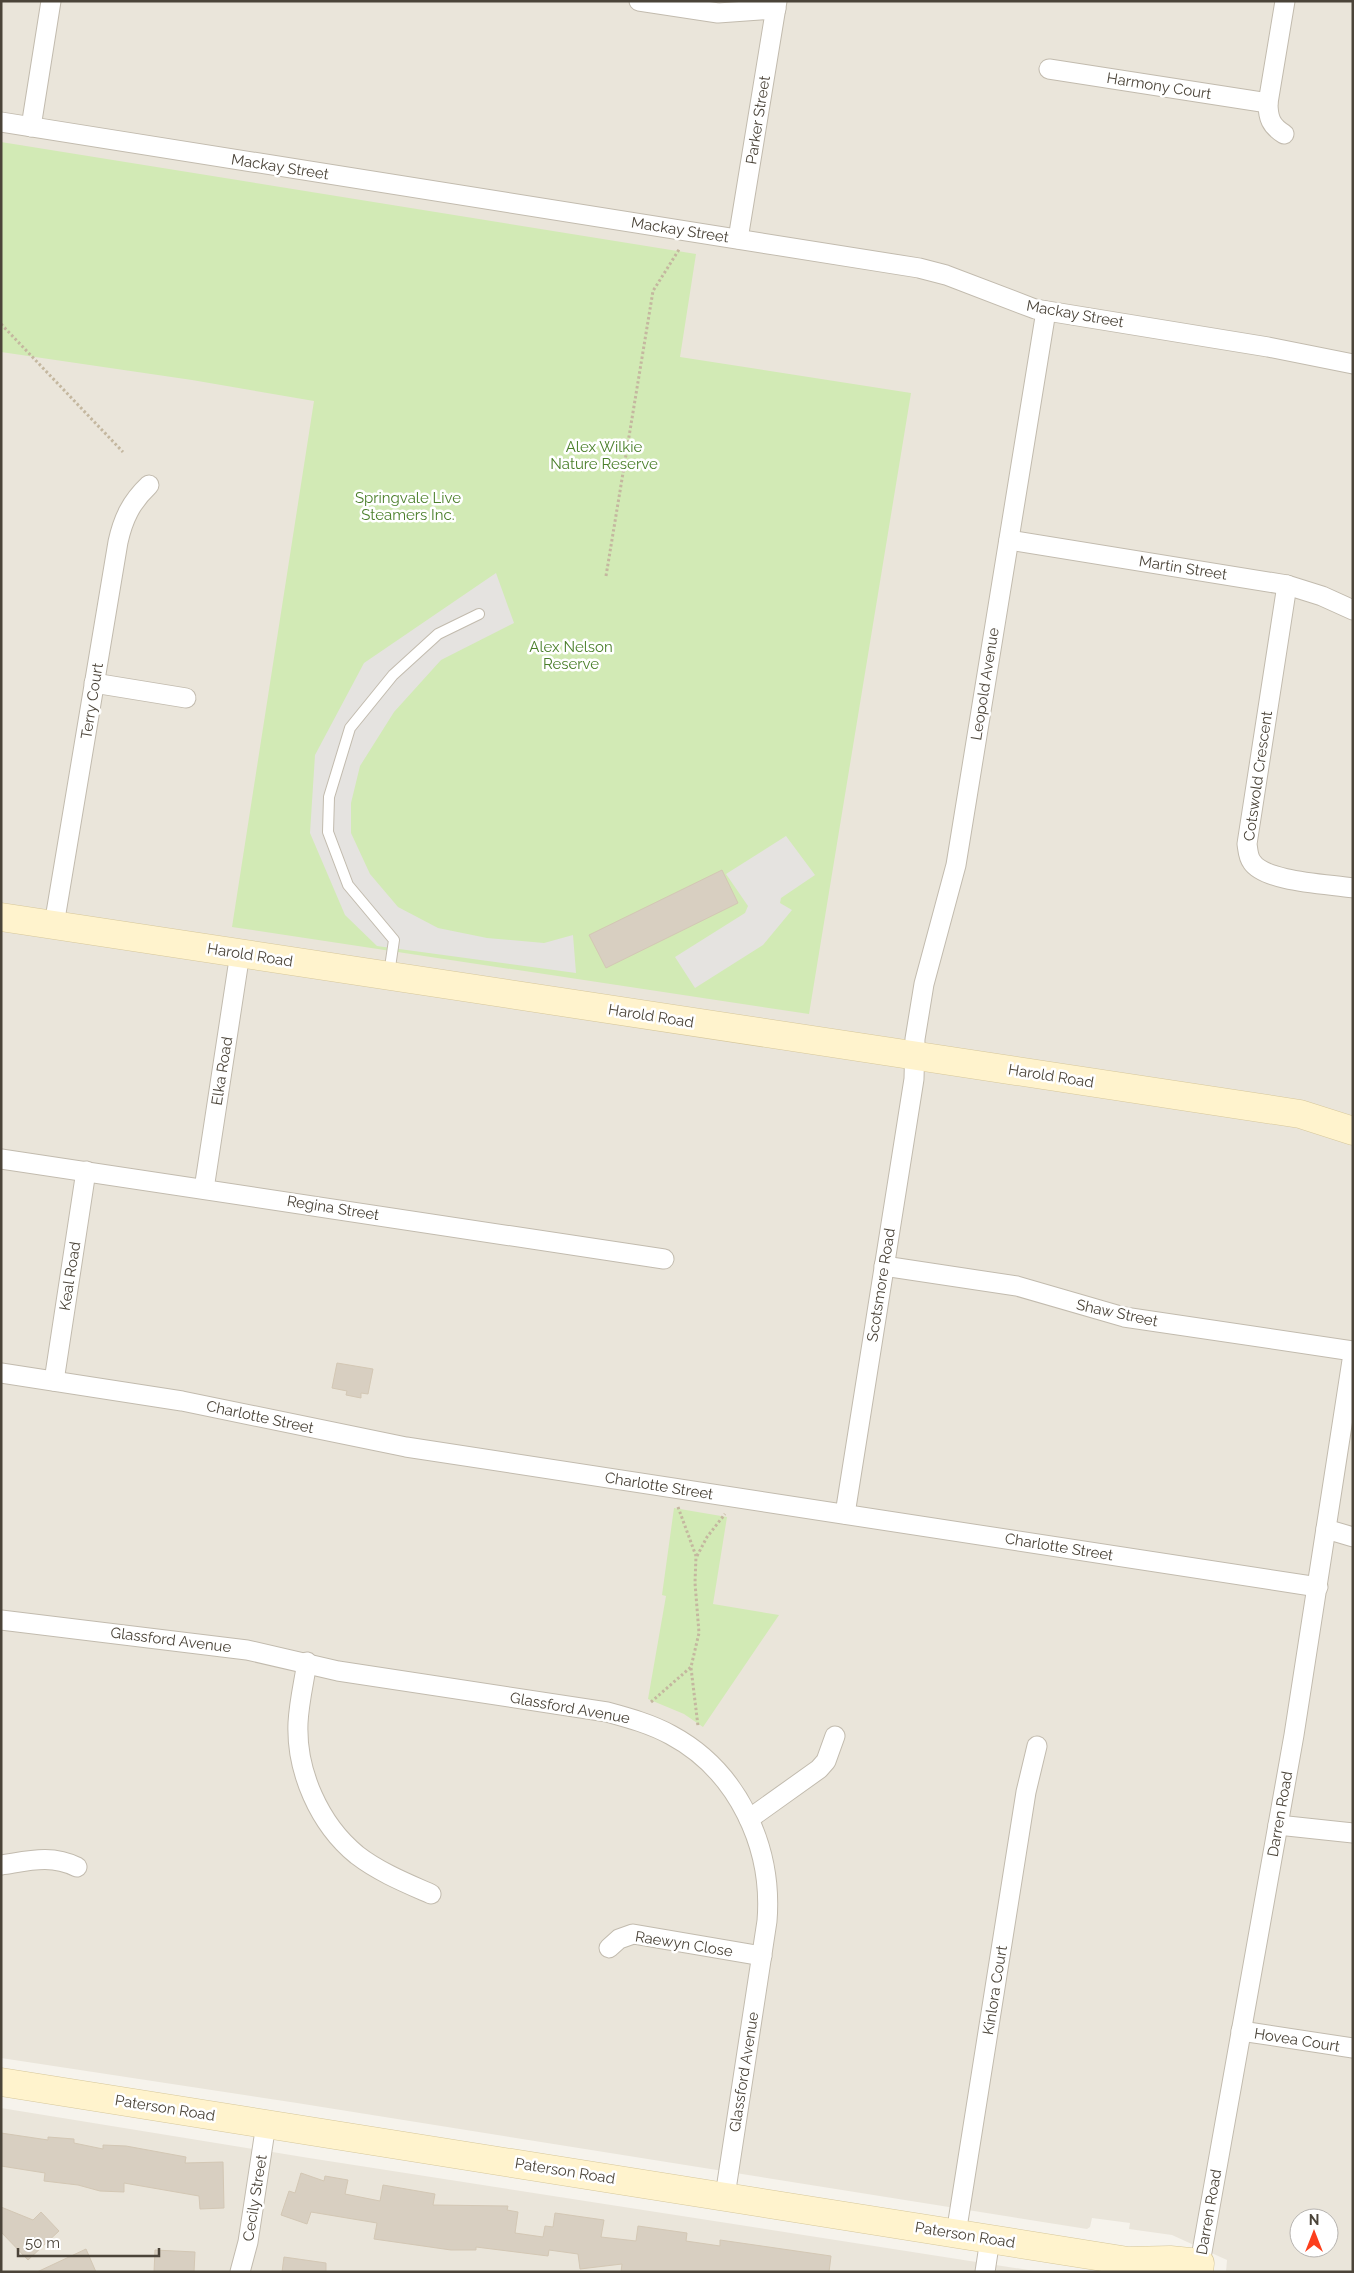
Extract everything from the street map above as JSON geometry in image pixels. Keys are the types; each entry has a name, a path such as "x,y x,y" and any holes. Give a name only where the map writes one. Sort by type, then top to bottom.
{"street":[{"path":"30,127 51,1"},
{"path":"639,1 718,13 776,5"},
{"path":"1284,134 1271,122 1268,103 1285,1"},
{"name":"Parker Street","path":"738,240 776,5"},
{"name":"Harmony Court","path":"1049,69 1268,103"},
{"name":"Mackay Street","path":"1,122 937,271 1022,305 1046,311 1234,341 1353,364"},
{"name":"Leopold Avenue","path":"915,1055 915,1039 924,984 956,865 1046,311"},
{"name":"Terry Court","path":"54,925 122,526 135,498 148,485"},
{"name":"Martin Street","path":"1009,540 1287,585 1315,593 1353,610"},
{"name":"Cotswold Crescent","path":"1287,585 1247,844 1248,854 1253,864 1267,873 1280,877 1353,888"},
{"path":"94,683 186,698"},
{"name":"Harold Road","path":"1,917 1300,1114 1353,1131"},
{"name":"Elka Road","path":"204,1189 240,953"},
{"name":"Scotsmore Road","path":"845,1514 914,1079 915,1055"},
{"name":"Harold Road","path":"1300,1114 1336,1111 1353,1116"},
{"name":"Regina Street","path":"1,1158 664,1259"},
{"name":"Keal Road","path":"54,1381 86,1171"},
{"name":"Shaw Street","path":"884,1266 1017,1286 1124,1317 1353,1353"},
{"name":"Darren Road","path":"1200,2267 1278,1826 1350,1390 1353,1353"},
{"name":"Charlotte Street","path":"1,1374 190,1403 406,1447 1318,1587"},
{"path":"1326,1529 1353,1537"},
{"name":"Glassford Avenue","path":"1,1620 247,1650 346,1672 607,1712 647,1723 684,1742 712,1765 738,1798 749,1819 763,1857 768,1890 767,1921 726,2196"},
{"path":"307,1662 300,1701 298,1742 301,1761 316,1801 339,1836 357,1854 379,1869 431,1894"},
{"path":"749,1819 819,1769 826,1761 835,1736"},
{"name":"Kinlora Court","path":"956,2234 1024,1801 1037,1746"},
{"path":"1278,1826 1353,1833"},
{"path":"1,1865 45,1858 57,1859 77,1866"},
{"name":"Raewyn Close","path":"609,1948 619,1939 633,1934 762,1956"},
{"name":"Hovea Court","path":"1241,2031 1353,2048"},
{"name":"Paterson Road","path":"1,2082 1128,2261 1170,2260 1200,2267"},
{"name":"Cecily Street","path":"240,2272 248,2242 266,2124"},
{"path":"985,2272 990,2239"},
{"name":"Paterson Road","path":"1128,2261 1158,2272"}],"lane":[{"path":"389,976 394,940 348,885 328,832 329,797 350,728 393,675 438,634 479,614"}],"path":[{"path":"606,576 653,291 656,283 675,258 688,232"},
{"path":"1,324 123,452"},
{"path":"677,1507 696,1556 695,1582 699,1633 691,1667 698,1726"},
{"path":"696,1556 707,1536 726,1514"},
{"path":"651,1702 691,1667"}],"shaded area":[{"path":"1,1 1353,1 1353,2272 1226,2272 1227,2260 1172,2235 1129,2229 1130,2223 1092,2218 1090,2227 1087,2229 297,2103 1,2058"},
{"path":"496,573 514,623 441,660 394,712 360,766 351,803 351,833 370,874 398,907 438,928 487,938 544,943 573,935 576,973 377,946 345,915 310,833 315,755 364,663"},
{"path":"786,836 815,875 781,898 780,903 792,910 763,945 695,988 675,957 745,913 748,906 726,874"},
{"path":"1,2108 309,2158 1041,2272 1,2272"}],"green space":[{"name":"Alex Nelson Reserve","path":"1,142 696,254 680,357 911,393 809,1014 232,927 314,401 192,380 1,352"},
{"path":"674,1508 727,1517 713,1604 779,1615 703,1727 684,1714 648,1699 666,1596 662,1595"}],"building":[{"path":"722,870 738,903 606,968 589,935"},
{"path":"337,1363 373,1369 368,1394 361,1393 361,1398 346,1395 347,1391 332,1388"},
{"path":"1,2133 48,2140 48,2137 74,2139 74,2143 103,2149 103,2145 126,2146 186,2157 185,2163 223,2162 224,2208 200,2209 199,2196 124,2183 124,2192 100,2191 78,2185 44,2181 45,2173 1,2166"},
{"path":"301,2173 324,2181 325,2176 348,2180 345,2194 380,2201 383,2185 435,2194 433,2205 508,2206 507,2210 518,2212 515,2233 543,2237 545,2226 553,2227 555,2213 604,2220 601,2237 636,2241 638,2226 687,2233 686,2241 720,2246 720,2240 831,2256 829,2272 621,2272 622,2264 580,2269 578,2254 549,2250 548,2256 476,2247 476,2250 451,2250 374,2239 377,2223 311,2212 307,2224 281,2215 289,2191 295,2193"},
{"path":"1,2207 33,2220 41,2212 59,2231 28,2260 1,2232"},
{"path":"86,2249 96,2272 37,2272"},
{"path":"155,2250 195,2252 194,2272 154,2272"},
{"path":"284,2257 326,2263 326,2272 282,2272"}],"park label":[{"name":"Alex Wilkie Nature Reserve","path":"604,456"},
{"name":"Springvale Live Steamers Inc.","path":"408,506"}]}
